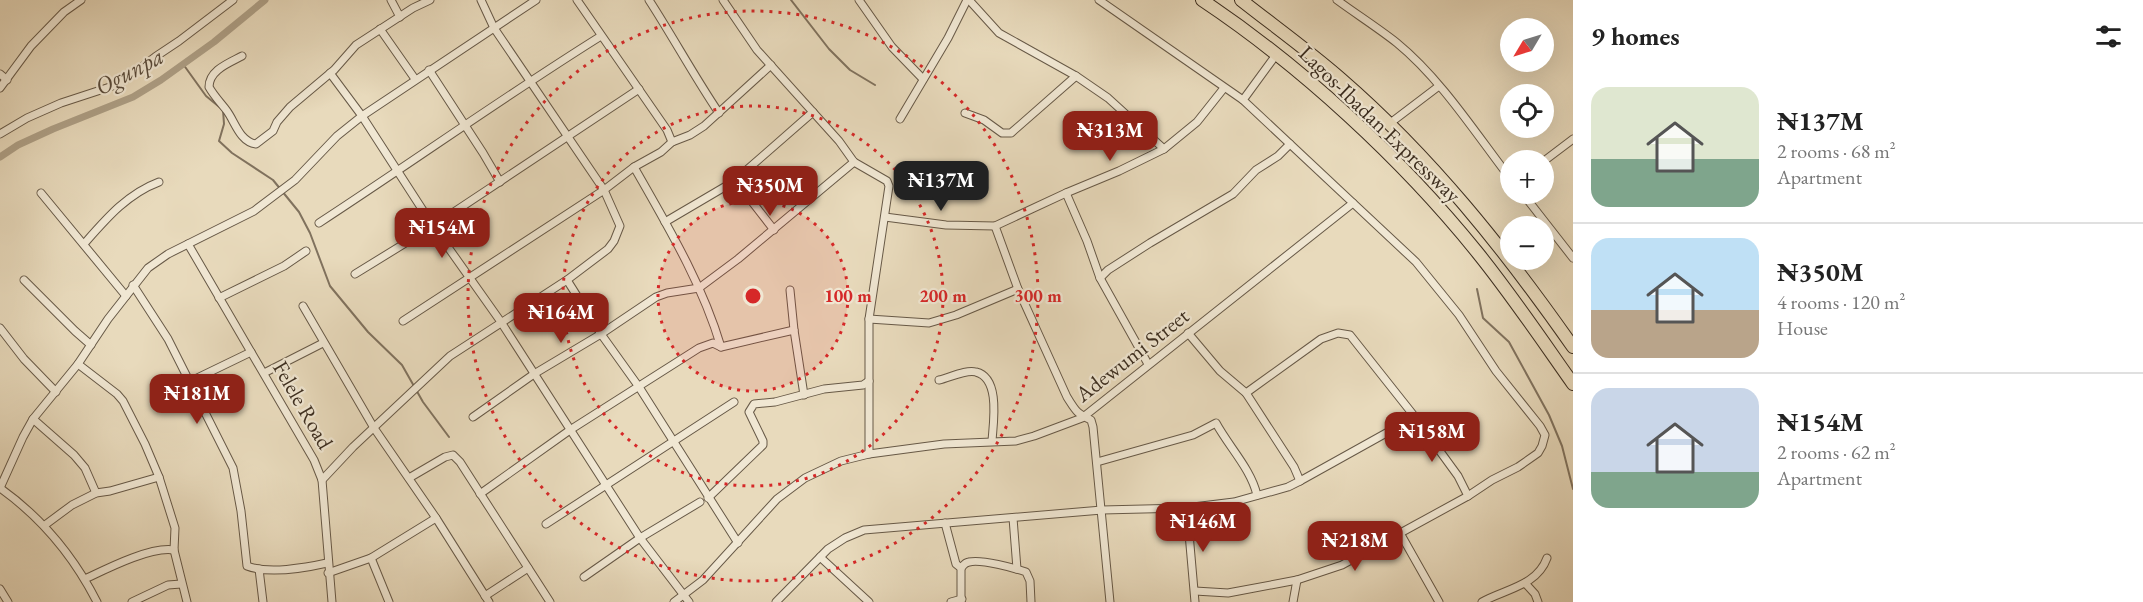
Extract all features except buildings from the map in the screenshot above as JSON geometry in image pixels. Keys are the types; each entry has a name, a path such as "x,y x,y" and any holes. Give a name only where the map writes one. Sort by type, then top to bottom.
{"highway":[{"name":"Lagos-Ibadan Expressway","path":"1203,0 1276,55 1333,103 1392,159 1449,219 1500,281 1573,384"},
{"name":"Lagos-Ibadan Expressway","path":"1241,0 1341,80 1389,124 1480,222 1523,276 1573,347"}],"street":[{"path":"0,88 31,46 64,12 81,0"},
{"path":"0,134 27,118 61,103 118,84 233,0"},
{"path":"392,0 400,17"},
{"path":"242,56 213,75 209,87 229,114 237,130 252,144 261,142 273,131 290,106 330,73 356,45 380,28 430,0"},
{"path":"322,480 450,356 567,280 608,249 620,226 604,190 494,28 482,0"},
{"path":"97,602 85,579 45,525 0,488 33,419 78,364 133,285 148,268 168,254 254,211 295,180 337,136 362,116 536,0"},
{"path":"577,0 667,130 672,142"},
{"path":"649,0 670,32 694,77 719,113"},
{"path":"723,0 745,35 839,141 854,162 887,182 889,186 869,319 869,454"},
{"path":"859,0 892,47 923,79"},
{"path":"900,119 968,0 999,33 1076,76 1108,98 1164,149"},
{"path":"1336,0 1398,44 1439,86 1500,165"},
{"path":"1102,1 1243,100 1416,262 1459,315 1496,371 1545,435 1538,453 1518,467 1342,565 1297,580 1228,593 1195,591"},
{"path":"380,28 415,79"},
{"path":"319,222 398,172 531,80 601,36"},
{"path":"1243,100 1276,55"},
{"path":"404,321 604,190 634,167 661,152 672,142 690,135 719,113 771,65"},
{"path":"429,70 500,182"},
{"path":"330,73 362,116 434,226 501,322 640,538 686,599"},
{"path":"0,74 7,80"},
{"path":"965,113 984,120 1002,133 1011,133 1076,76"},
{"path":"1389,124 1439,86"},
{"path":"885,217 946,225 995,226 1164,149 1197,122 1224,88"},
{"path":"355,274 434,226 639,89"},
{"path":"665,222 733,182 813,112"},
{"path":"1554,153 1573,139"},
{"path":"1100,278 1108,270 1150,243 1233,194 1256,170 1278,156 1290,144"},
{"path":"473,417 534,374 601,334 656,297 699,288 774,230 854,162"},
{"path":"634,167 699,288 711,316 720,347"},
{"path":"84,244 103,222 129,198 142,189 159,182"},
{"path":"733,182 746,194 774,230"},
{"path":"41,193 126,296"},
{"path":"1066,193 1100,278 1148,364"},
{"name":"Adewumi Street","path":"674,602 686,599 790,488 805,478 842,461 869,454 944,444 1016,441 1082,418 1353,203"},
{"path":"1531,204 1573,258"},
{"path":"995,226 1018,289 1067,397 1074,410 1082,418 1091,420 1110,602"},
{"name":"Felele Road","path":"188,244 314,460 322,480 332,602"},
{"path":"219,298 284,266 306,251"},
{"path":"24,280 91,345"},
{"path":"567,280 601,334 639,387 738,543"},
{"path":"133,285 168,339 233,468 241,511 247,566 259,569 302,568 327,563"},
{"path":"869,319 929,323 956,315 1018,289"},
{"path":"790,290 804,395"},
{"path":"303,306 374,428 436,518 487,599 528,568"},
{"path":"0,328 3,338 56,392"},
{"path":"480,494 570,430 699,348 713,343 720,347 794,330"},
{"path":"1188,333 1220,371 1246,393 1294,466 1300,481"},
{"path":"1246,393 1321,339 1345,333 1350,335 1415,417 1458,476 1468,496"},
{"path":"264,374 323,343"},
{"path":"189,382 251,352"},
{"path":"78,364 117,394 131,414 159,477 175,528 174,550 187,602"},
{"path":"939,380 971,371 983,375 990,388 995,406 992,441"},
{"path":"708,498 763,445 750,417 749,412 754,404 775,402 824,389 863,385 869,381"},
{"path":"546,524 734,402"},
{"path":"776,602 828,549 864,530 1102,510 1185,508 1234,502 1288,487 1348,453 1392,432 1415,417"},
{"path":"33,419 74,454 85,468 96,493"},
{"path":"1097,462 1193,435 1216,423 1227,443 1253,478 1257,495"},
{"path":"409,478 445,457 453,455 550,602"},
{"path":"45,525 72,505 96,493 159,477"},
{"path":"584,577 640,538 700,502"},
{"path":"1185,508 1195,602"},
{"path":"328,573 371,558 436,518"},
{"path":"1013,518 1017,569"},
{"path":"945,523 956,564 961,568"},
{"path":"1400,533 1439,602"},
{"path":"85,579 124,561 162,550 174,550"},
{"path":"820,557 869,602"},
{"path":"371,558 389,602"},
{"path":"1482,602 1525,583 1540,572 1547,558"},
{"path":"951,602 961,600 961,568 964,564 972,562 1017,569 1029,574 1031,602"},
{"path":"259,569 263,602"},
{"path":"1293,602 1297,580"},
{"path":"1525,583 1535,594 1538,602"},
{"path":"132,602 168,585 182,584"},
{"path":"0,589 8,602"}],"waterway":[{"name":"Ogunpa","path":"0,157 18,145 53,129 133,97 214,42 265,0"},
{"path":"791,0 829,49 850,70 875,85"},
{"path":"183,64 206,96 223,110 224,124 219,141 232,153 273,180 299,212 310,233 330,286 368,332 402,365 423,402 449,437"},
{"path":"1477,289 1483,318 1509,342 1549,415 1562,446 1573,489"}]}
